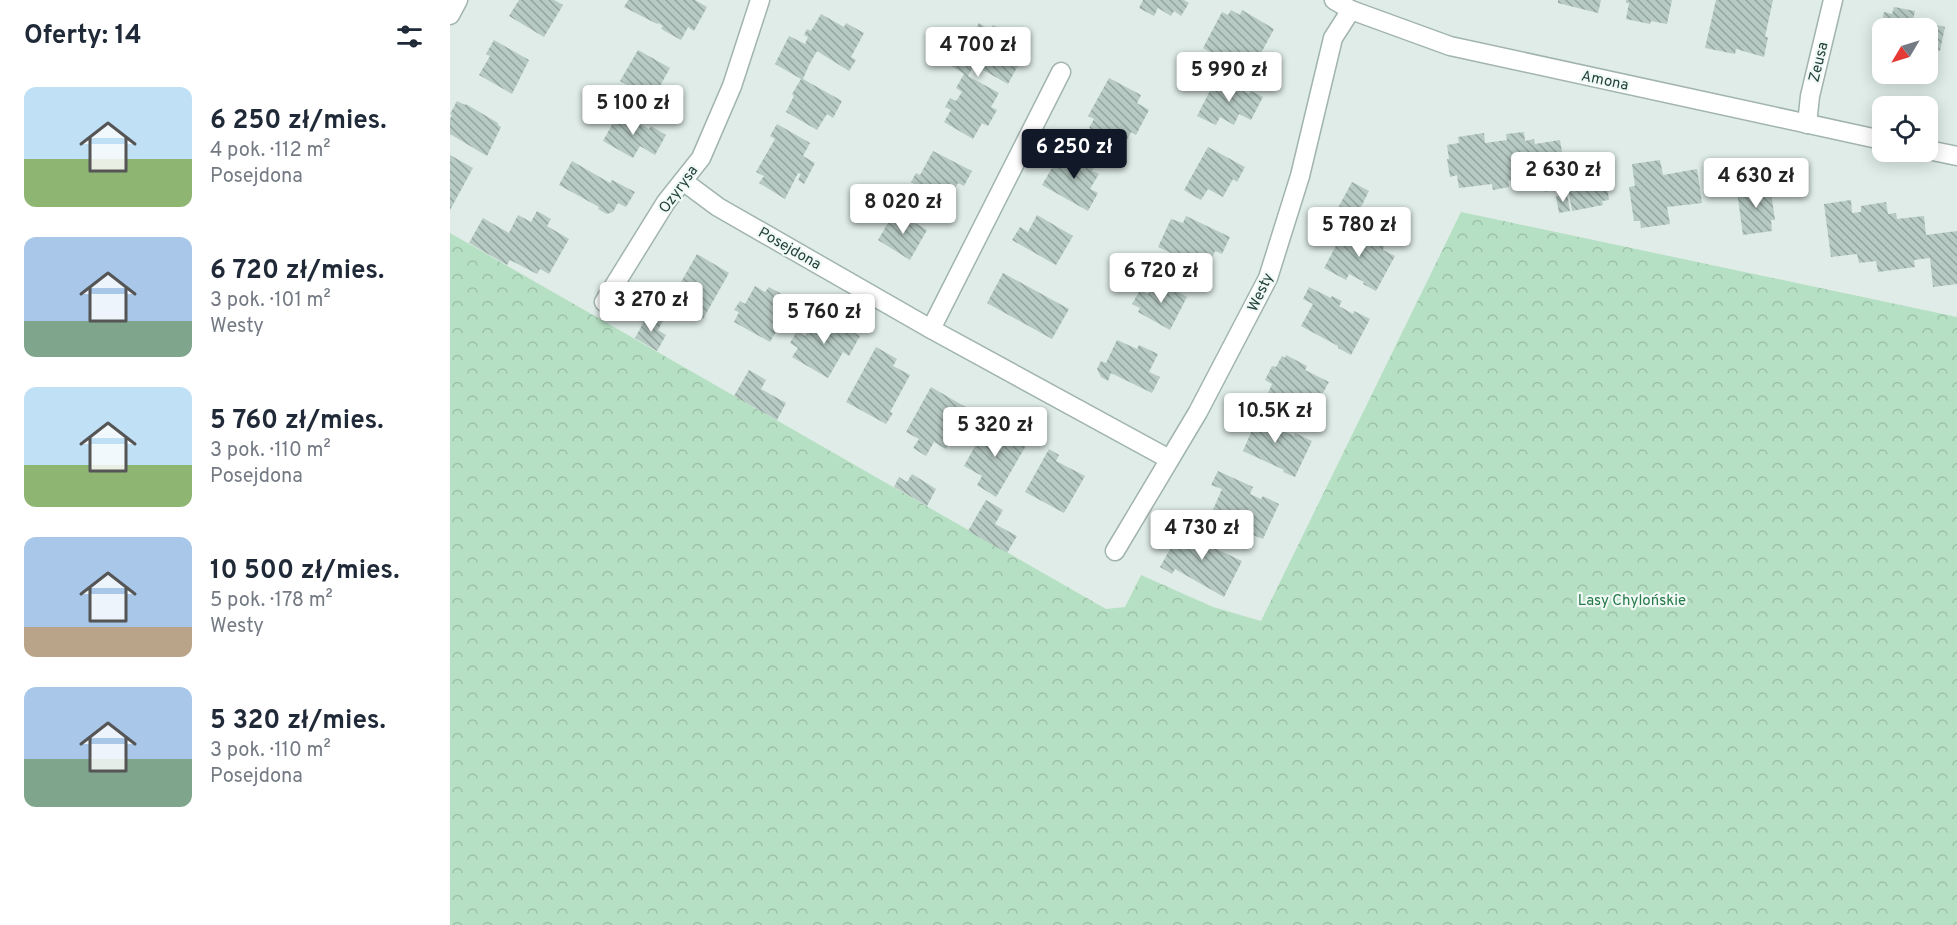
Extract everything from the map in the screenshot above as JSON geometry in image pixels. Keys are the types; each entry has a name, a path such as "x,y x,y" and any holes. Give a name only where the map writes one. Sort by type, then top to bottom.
{"street":[{"path":"450,15 458,0"},
{"name":"Ozyrysa","path":"604,302 666,202 701,158 732,86 760,0"},
{"name":"Amona","path":"1334,0 1351,10 1450,46 1872,138"},
{"name":"Zeusa","path":"1807,124 1810,96 1833,0"},
{"name":"Westy","path":"1115,551 1198,412 1268,278 1300,176 1333,38 1351,10"},
{"path":"931,328 1061,72"},
{"path":"1938,152 1957,156"},
{"name":"Posejdona","path":"683,181 718,207 1169,459"}],"green space":[{"name":"Lasy Chylońskie","path":"1461,212 1957,317 1957,925 450,925 450,233 1106,609 1125,607 1141,575 1213,607 1261,621"}],"building":[{"path":"519,0 554,0 563,5 544,37 509,16"},
{"path":"628,0 695,0 707,7 694,31 688,27 681,40 663,30 661,28 663,26 658,23 624,7"},
{"path":"1143,0 1184,0 1189,3 1181,16 1174,11 1171,16 1158,8 1154,16 1139,8"},
{"path":"1558,0 1601,0 1598,13 1558,3"},
{"path":"1626,0 1672,0 1667,24 1651,21 1650,24 1626,19 1629,3 1626,3"},
{"path":"1716,0 1773,0 1765,37 1768,37 1764,57 1736,49 1735,54 1705,48"},
{"path":"1894,7 1915,11 1913,18 1883,18 1884,12 1892,14"},
{"path":"1231,10 1240,15 1242,10 1274,29 1253,68 1228,54 1225,60 1203,48 1222,12 1228,15"},
{"path":"821,14 844,27 846,23 864,33 851,57 856,60 849,71 817,51 809,65 803,79 842,101 833,118 827,114 817,130 786,112 794,96 792,94 801,79 775,64 789,36 805,44 808,37 804,35 807,29 811,31"},
{"path":"979,23 990,30 993,25 1002,30 999,35 1014,44 1007,57 1019,64 1008,84 974,65 968,76 999,93 991,107 997,110 988,126 982,123 973,139 944,122 951,110 945,107 950,98 956,101 962,92 956,88 964,74 940,59 950,42 964,50"},
{"path":"1938,25 1945,27 1940,51 1938,50"},
{"path":"494,40 529,60 512,94 479,75 490,56 486,54"},
{"path":"638,50 670,68 660,86 665,88 657,102 620,81"},
{"path":"1217,77 1249,94 1251,91 1263,97 1251,120 1239,114 1234,125 1220,117 1216,125 1197,116"},
{"path":"1109,78 1141,95 1137,103 1149,110 1136,135 1131,132 1124,146 1110,138 1106,146 1095,141 1099,133 1089,128 1094,119 1088,116"},
{"path":"457,101 466,104 501,127 487,156 450,134 452,115 450,114"},
{"path":"619,112 649,129 651,126 666,135 655,155 640,146 633,158 603,141"},
{"path":"777,124 810,143 803,156 815,163 804,184 798,180 801,174 798,173 785,199 759,183 764,176 756,172 775,139 770,136"},
{"path":"1524,132 1525,141 1534,139 1535,144 1560,140 1565,170 1590,166 1591,172 1604,169 1609,200 1602,201 1603,205 1572,211 1568,187 1545,192 1544,187 1533,190 1531,177 1508,181 1509,187 1493,190 1492,184 1459,188 1457,175 1450,177 1447,145 1459,143 1458,137 1484,133 1485,143 1507,140 1506,134"},
{"path":"1208,147 1245,167 1237,182 1233,179 1223,197 1208,189 1201,200 1184,190"},
{"path":"933,151 972,171 964,186 958,183 948,201 939,196 935,203 915,192 918,186 911,182 916,173 920,175"},
{"path":"1086,153 1098,160 1092,171 1099,174 1090,189 1098,193 1088,211 1042,185 1060,154 1080,165"},
{"path":"450,155 473,168 450,210"},
{"path":"1660,160 1663,175 1697,169 1702,203 1667,207 1670,224 1641,228 1640,221 1634,221 1629,187 1635,186 1632,164"},
{"path":"572,161 610,183 612,180 635,192 626,207 618,203 613,212 607,214 598,209 599,207 559,185"},
{"path":"1352,182 1369,191 1354,221 1347,217 1339,206"},
{"path":"1744,183 1745,188 1770,185 1775,220 1771,220 1772,231 1743,235 1736,184"},
{"path":"1567,194 1570,211 1559,213 1556,196"},
{"path":"1851,200 1852,213 1861,212 1861,206 1886,202 1888,214 1896,213 1897,219 1924,216 1926,235 1957,231 1957,284 1933,287 1930,258 1914,260 1915,267 1878,272 1876,261 1859,263 1857,254 1831,257 1824,204"},
{"path":"537,211 551,219 547,226 569,239 549,274 540,269 537,274 510,260 507,265 469,243 483,218 509,233 518,215 531,222"},
{"path":"895,211 927,230 910,260 878,240"},
{"path":"1037,215 1073,236 1056,265 1012,240 1020,227 1028,232"},
{"path":"1186,216 1230,237 1222,254 1215,251 1207,269 1158,247 1171,219 1183,223"},
{"path":"1340,223 1384,246 1383,250 1395,256 1376,291 1349,274 1346,280 1324,268 1338,242 1333,239"},
{"path":"697,254 729,273 703,319 675,301 683,286 680,284"},
{"path":"1003,273 1069,309 1052,339 987,303"},
{"path":"1116,276 1123,281 1115,291 1109,287"},
{"path":"1156,279 1187,297 1170,330 1138,312 1140,308 1132,304 1140,290 1148,294"},
{"path":"755,286 765,292 769,287 794,301 770,342 734,322 739,312 734,310 740,301 745,304"},
{"path":"1309,287 1342,301 1339,306 1353,314 1354,311 1370,319 1351,355 1301,326 1313,304 1303,299"},
{"path":"819,312 860,336 849,356 843,352 828,378 792,357 798,348 790,343 797,331 805,336"},
{"path":"648,314 663,321 658,330 666,335 657,351 635,338"},
{"path":"1117,340 1137,349 1139,345 1158,354 1149,372 1160,377 1152,393 1111,373 1108,381 1101,377 1097,369 1101,361 1106,363"},
{"path":"876,347 897,359 893,366 910,375 886,424 846,402"},
{"path":"1286,355 1307,366 1305,370 1329,382 1319,400 1323,402 1315,418 1289,401 1287,403 1268,393 1272,384 1265,380 1272,366 1276,367 1282,356 1285,358"},
{"path":"749,370 766,380 761,389 786,403 777,420 734,396"},
{"path":"931,387 969,409 946,449 934,442 926,456 913,448 919,439 906,432"},
{"path":"1249,411 1283,425 1281,430 1294,436 1295,433 1312,441 1295,477 1243,451 1252,430 1242,425"},
{"path":"989,421 1027,444 996,497 977,485 982,476 964,466"},
{"path":"1049,449 1059,455 1056,461 1085,476 1064,513 1025,492"},
{"path":"1218,471 1253,487 1250,494 1261,499 1263,496 1279,504 1263,539 1248,533 1250,530 1212,512 1222,489 1211,485"},
{"path":"912,474 936,489 927,506 894,487 899,477 907,482"},
{"path":"986,500 1003,510 995,524 1017,536 1007,553 968,531"},
{"path":"1183,526 1204,537 1206,532 1217,538 1212,547 1242,561 1224,597 1175,569 1172,574 1160,567"}]}
